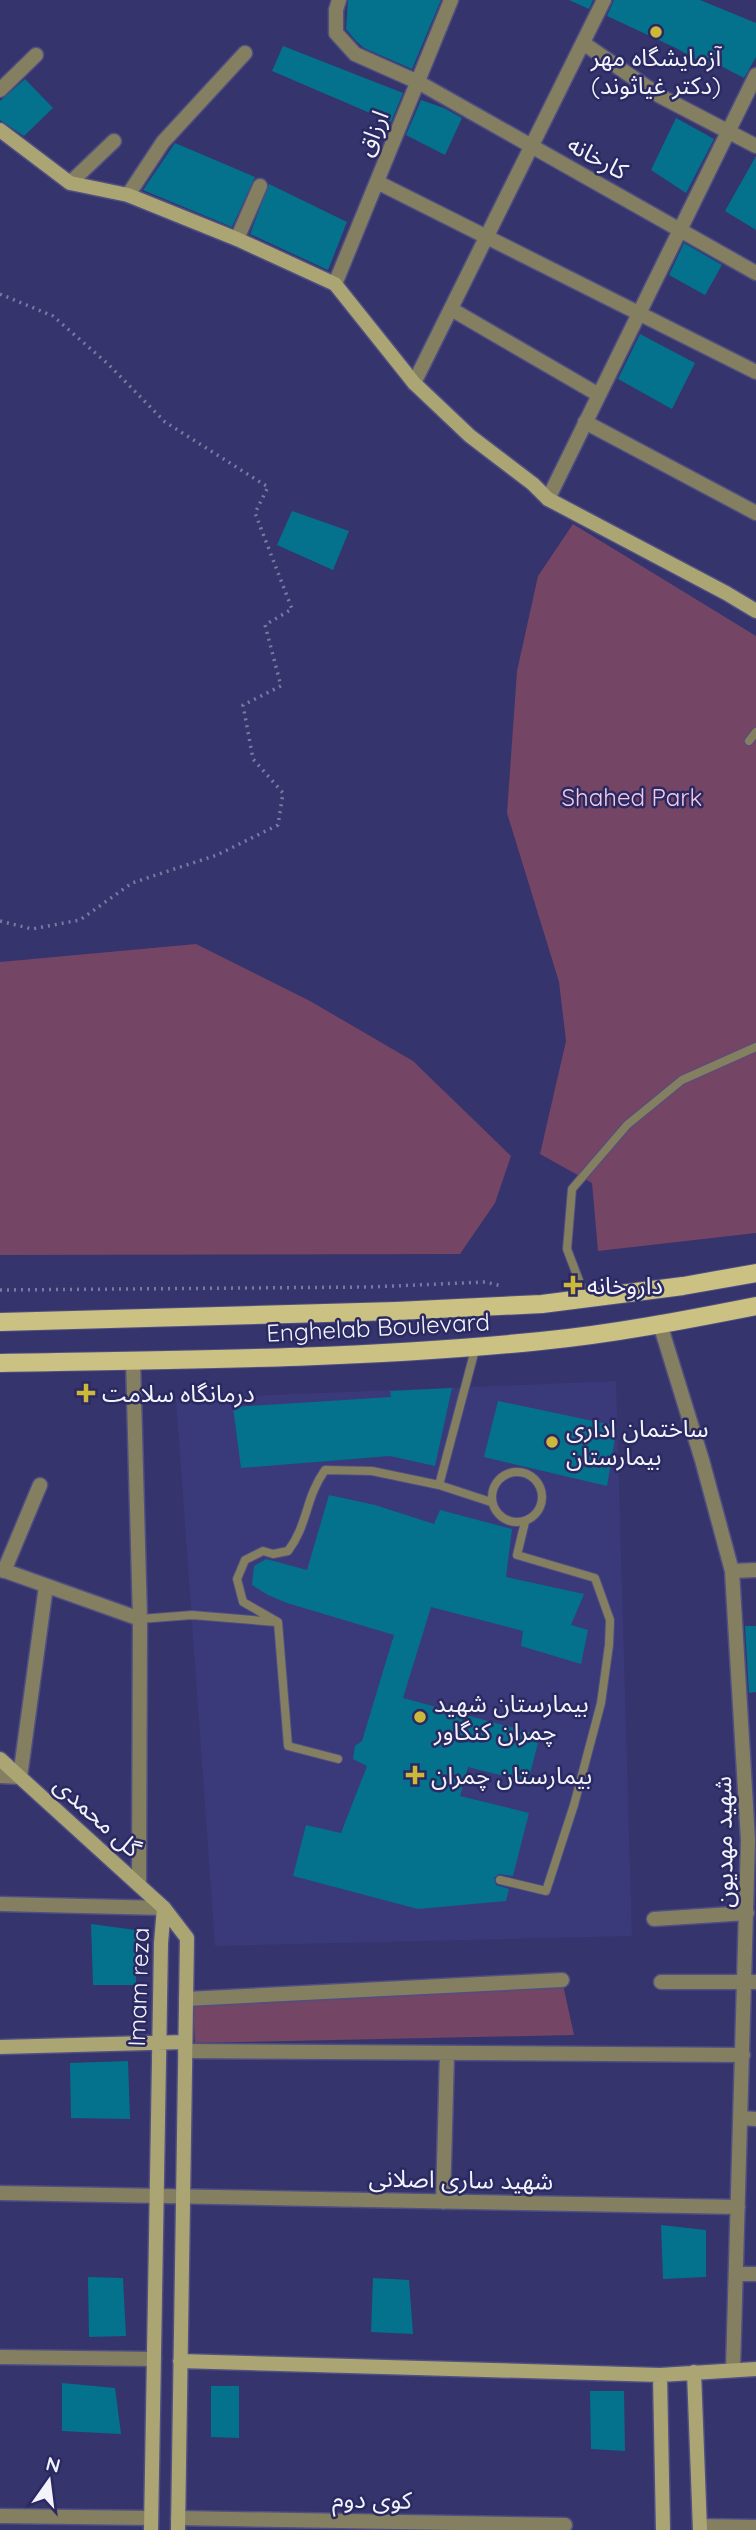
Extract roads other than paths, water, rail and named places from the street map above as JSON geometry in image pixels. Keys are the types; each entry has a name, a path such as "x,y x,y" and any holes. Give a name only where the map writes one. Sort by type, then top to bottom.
{"main road":[{"name":"Enghelab Boulevard","path":"0,1322 396,1311 542,1304 683,1286 756,1273"},
{"name":"Enghelab Boulevard","path":"0,1363 356,1354 543,1341 660,1324 756,1306"}],"street":[{"path":"322,0 337,5"},
{"name":"ارزاق","path":"335,284 451,0"},
{"path":"414,383 604,0"},
{"name":"کارخانه","path":"337,5 336,33 355,54 418,82 756,273"},
{"path":"583,43 660,96 756,146"},
{"path":"128,195 163,142 245,53"},
{"path":"0,90 36,55"},
{"path":"548,499 756,75"},
{"path":"0,130 70,183 128,195 335,284 414,383 470,436 533,484 548,499 756,611"},
{"path":"70,183 114,141"},
{"path":"377,182 756,372"},
{"path":"237,240 260,186"},
{"path":"451,309 599,395"},
{"path":"585,422 756,513"},
{"name":"شهید مهدیون","path":"660,1324 702,1460 732,1571 749,1707 752,1840 747,1913 750,1982 743,2055 733,2369"},
{"path":"132,1360 139,1619 139,1885"},
{"path":"40,1485 2,1570 139,1619"},
{"path":"732,1571 756,1570"},
{"path":"0,1776 20,1777 46,1586"},
{"name":"گل محمدی","path":"0,1759 164,1908"},
{"path":"0,1904 164,1908"},
{"name":"Imam reza","path":"164,1908 187,1938 178,2524"},
{"name":"Imam reza","path":"151,2524 160,1943 164,1908"},
{"path":"654,1919 747,1913"},
{"path":"186,2000 562,1980"},
{"path":"661,1982 750,1982"},
{"path":"0,2047 159,2042 185,2046 447,2053 743,2055"},
{"path":"443,2202 447,2053"},
{"path":"741,2118 756,2119"},
{"name":"شهید ساری اصلانی","path":"0,2193 738,2207"},
{"path":"736,2274 756,2274"},
{"path":"0,2357 154,2359"},
{"path":"180,2361 660,2375 756,2369"},
{"path":"694,2372 700,2528 756,2527"},
{"path":"660,2375 663,2530"},
{"path":"0,2516 151,2524"},
{"name":"کوی دوم","path":"178,2524 565,2525"}],"lane":[{"path":"749,741 756,732"},
{"path":"586,1298 567,1248 572,1189 626,1125 682,1080 756,1047"},
{"path":"439,1485 476,1346"},
{"path":"278,1622 243,1602 237,1579 245,1560 263,1551 273,1554 288,1551 299,1537 313,1486 325,1470 372,1471 439,1485 491,1502"},
{"path":"500,1880 546,1891 574,1805 601,1703 609,1645 610,1620 595,1578 517,1555 524,1522 538,1511 542,1503 540,1486 528,1475 513,1472 498,1479 491,1493 491,1502 500,1517 507,1521 524,1522"},
{"path":"139,1619 192,1615 278,1622"},
{"path":"278,1622 288,1746 338,1759"}],"place":[{"name":"آزمایشگاه مهر (دکتر غیاثوند)","path":"656,32"},
{"name":"داروخانه","path":"573,1285"},
{"name":"درمانگاه سلامت","path":"86,1393"},
{"name":"ساختمان اداری بیمارستان","path":"552,1442"},
{"name":"بیمارستان شهید چمران کنگاور","path":"420,1717"},
{"name":"بیمارستان چمران","path":"415,1775"}],"park label":[{"name":"Shahed Park","path":"632,797"}]}
